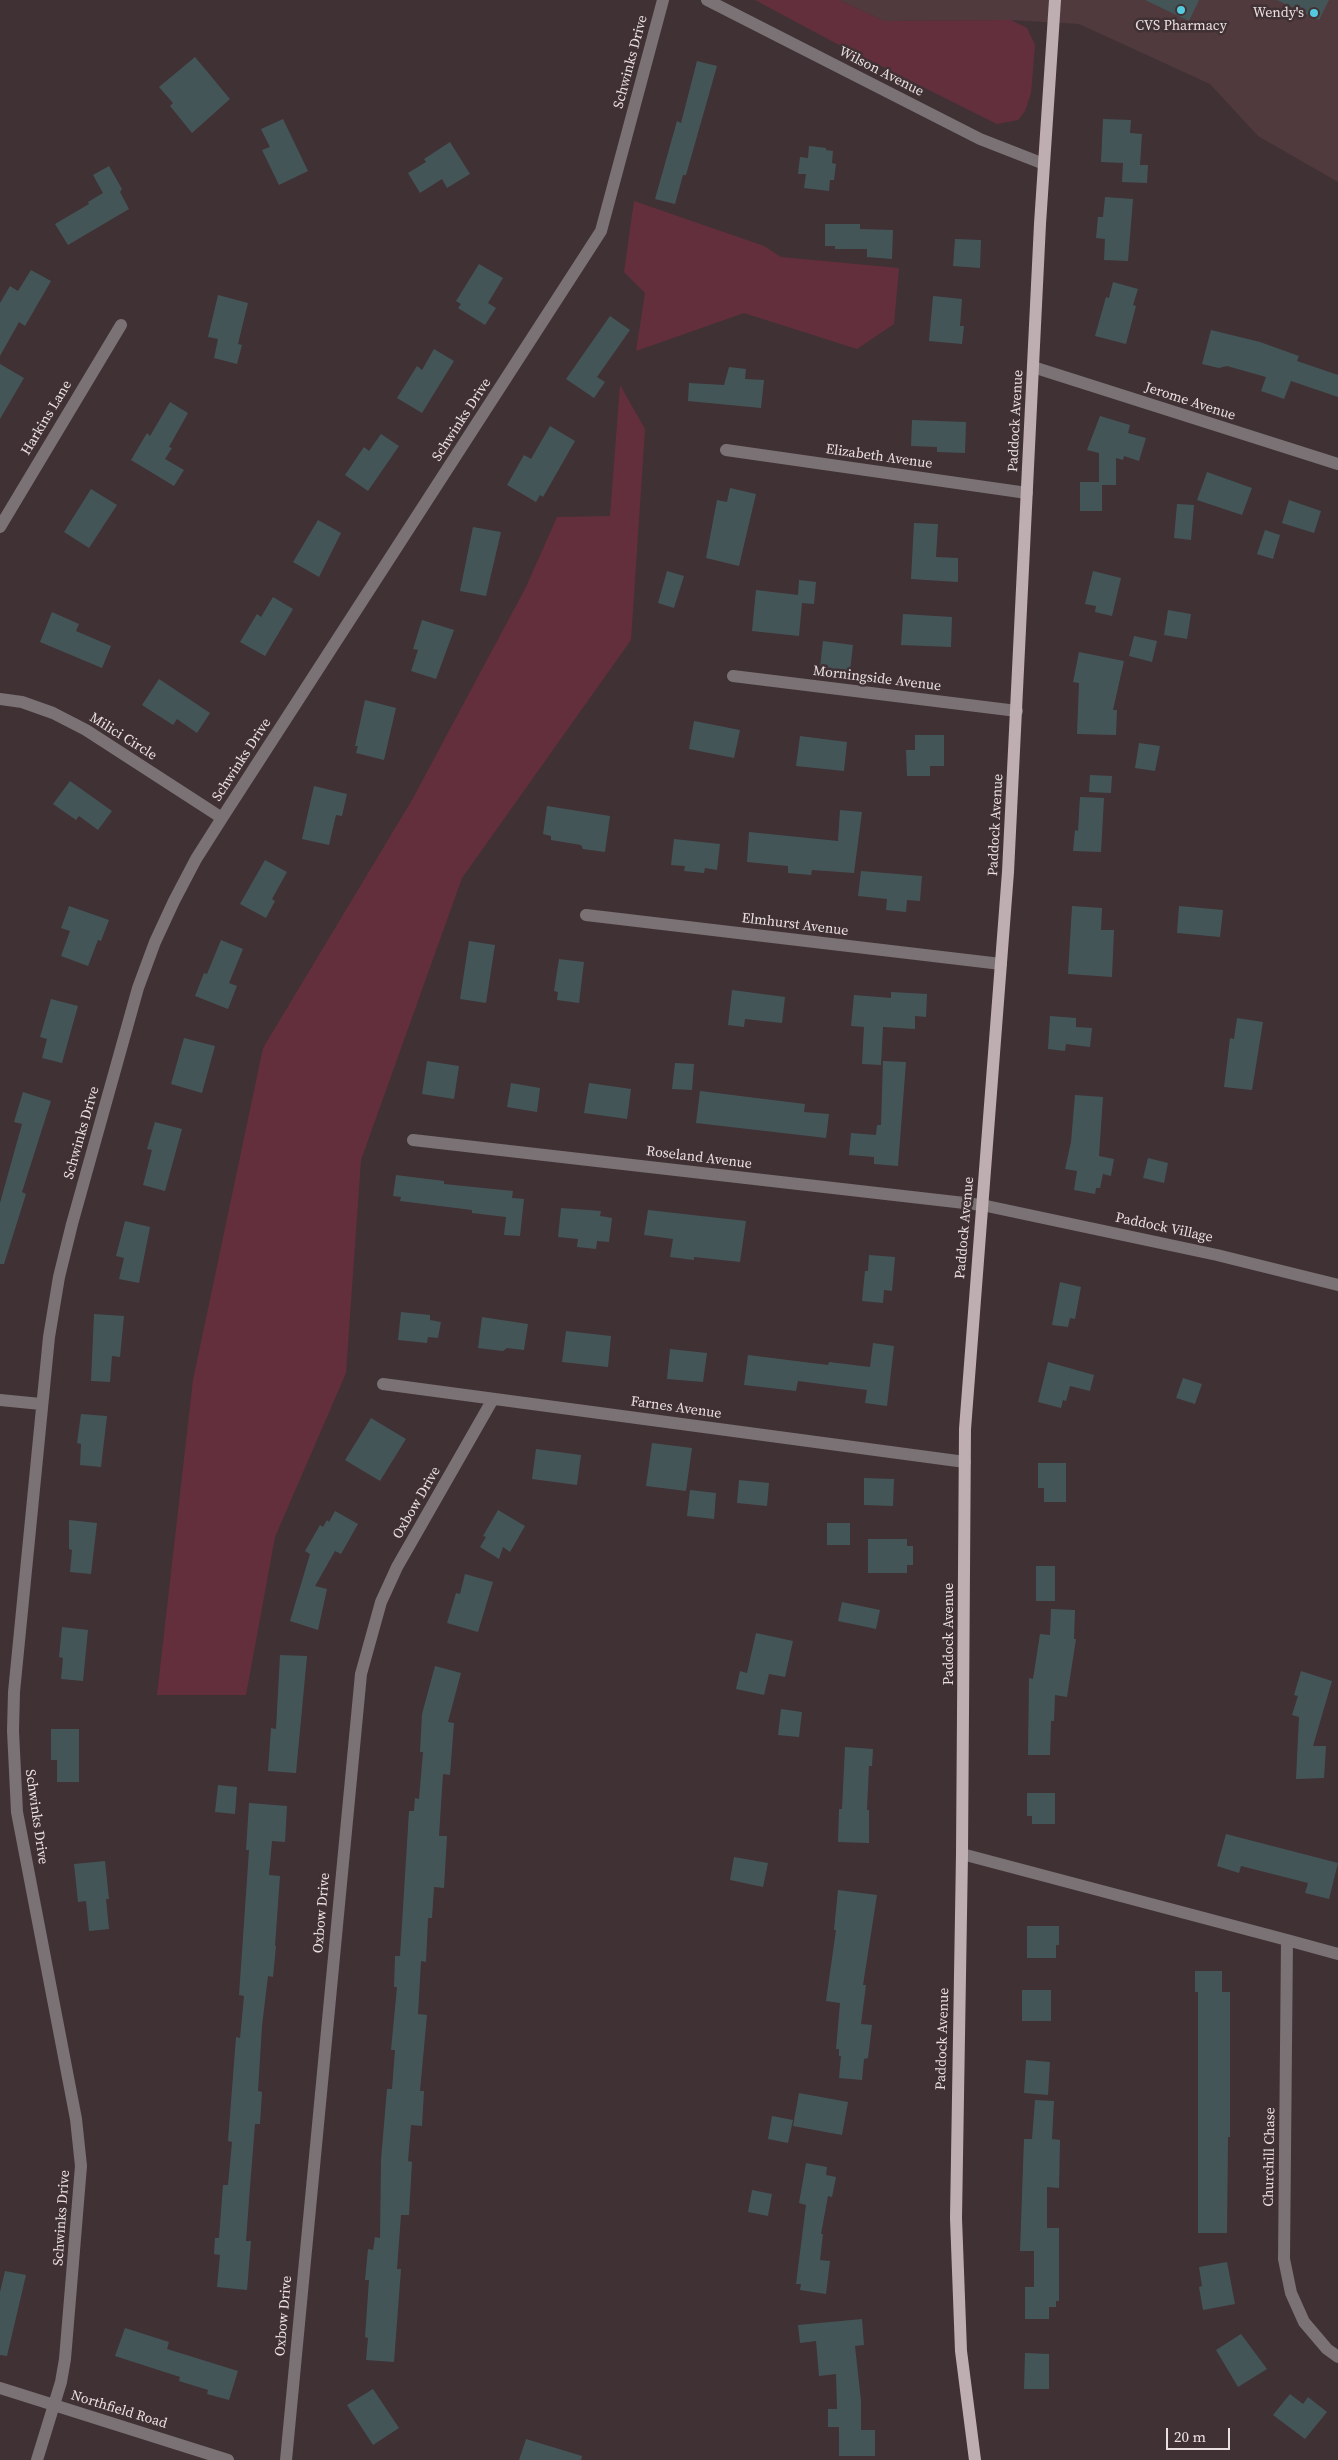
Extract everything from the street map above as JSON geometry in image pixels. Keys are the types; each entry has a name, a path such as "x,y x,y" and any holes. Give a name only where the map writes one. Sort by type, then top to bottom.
{"main road":[{"name":"Paddock Avenue","path":"975,2460 961,2351 957,2282 956,2118 962,1854 964,1462 968,1378 1001,964 1017,711 1044,164 1056,0"}],"street":[{"name":"Schwinks Drive","path":"37,2460 54,2405 65,2359 80,2196 80,2158 76,2119 17,1812 13,1731 14,1692 42,1404 49,1337 59,1278 138,988 155,942 174,901 196,859 222,818 601,231 663,0"},
{"name":"Wilson Avenue","path":"707,0 980,139 1044,164"},
{"name":"Harkins Lane","path":"0,528 121,325"},
{"name":"Jerome Avenue","path":"1034,368 1338,464"},
{"name":"Elizabeth Avenue","path":"726,450 1027,493"},
{"name":"Morningside Avenue","path":"733,676 1017,711"},
{"name":"Milici Circle","path":"0,699 22,702 53,712 86,730 222,818"},
{"name":"Elmhurst Avenue","path":"586,915 1001,964"},
{"name":"Roseland Avenue","path":"413,1140 982,1205"},
{"name":"Paddock Village","path":"982,1205 1217,1255 1338,1285"},
{"name":"Farnes Avenue","path":"383,1384 964,1462"},
{"name":"Oxbow Drive","path":"286,2460 361,1674 381,1602 397,1567 493,1399"},
{"path":"0,1400 42,1404"},
{"path":"962,1854 1338,1954"},
{"name":"Churchill Chase","path":"1287,1940 1284,2259 1291,2293 1304,2322 1327,2350 1338,2357"},
{"name":"Northfield Road","path":"0,2388 228,2460"}],"shaded area":[{"path":"755,0 839,0 884,21 1011,20 1027,28 1035,45 1031,93 1025,111 1018,120 997,124 839,45"},
{"path":"839,0 1338,0 1338,182 1258,136 1210,84 1079,24 1011,20 884,21"},
{"path":"634,201 764,246 781,257 899,268 894,324 857,349 744,313 636,351 645,293 624,272"},
{"path":"620,385 645,429 631,640 462,878 361,1160 346,1373 275,1537 246,1695 157,1695 193,1380 263,1048 412,800 526,587 557,517 610,516"}],"building":[{"name":"CVS Pharmacy","path":"1145,0 1199,0 1189,21"},
{"name":"Wendy's","path":"1277,0 1329,0 1319,20"},
{"path":"195,57 230,99 192,133 170,106 173,103 159,87"},
{"path":"697,61 717,66 686,175 683,175 675,204 655,199 677,121 681,123"},
{"path":"283,119 308,171 279,185 262,150 270,147 261,129"},
{"path":"1103,119 1131,120 1130,133 1142,134 1140,165 1148,165 1147,183 1122,182 1123,163 1101,162"},
{"path":"450,142 470,174 447,188 442,179 420,193 408,173 426,162 424,159"},
{"path":"809,146 826,148 826,150 833,151 832,163 836,164 834,180 830,180 829,191 804,188 806,174 798,174 800,157 808,158"},
{"path":"109,166 122,189 120,192 129,209 68,245 55,224 89,204 88,202 103,193 93,175"},
{"path":"1105,197 1133,199 1128,261 1104,260 1105,239 1096,238 1098,217 1103,217"},
{"path":"825,224 860,224 860,229 893,230 892,259 867,257 867,249 835,249 835,246 825,246"},
{"path":"955,239 981,240 980,268 953,266"},
{"path":"479,264 503,278 488,303 496,308 485,325 458,308 461,304 456,301"},
{"path":"31,270 51,281 25,326 19,322 0,356 0,303 10,286 18,291"},
{"path":"1113,282 1138,289 1133,305 1136,306 1126,344 1095,336 1106,297 1109,298"},
{"path":"218,295 248,303 238,344 242,345 237,364 214,358 218,339 208,337"},
{"path":"933,296 962,299 960,326 964,326 962,344 929,341"},
{"path":"610,316 630,330 597,377 605,382 594,398 566,379"},
{"path":"1211,330 1260,342 1299,356 1297,361 1338,375 1338,397 1291,381 1284,399 1261,391 1266,377 1227,366 1219,368 1202,364"},
{"path":"434,349 454,361 422,413 397,398 417,366 422,370"},
{"path":"0,364 24,378 0,419"},
{"path":"729,367 746,369 745,379 764,380 761,408 688,401 689,383 724,385"},
{"path":"170,402 188,413 169,447 172,448 165,459 184,470 174,486 131,460 147,433 150,436"},
{"path":"1100,416 1130,425 1128,433 1146,438 1139,461 1124,456 1123,460 1116,458 1116,485 1102,485 1102,511 1080,511 1080,482 1099,482 1099,453 1087,450"},
{"path":"912,420 966,422 965,453 937,452 937,447 911,446"},
{"path":"550,426 575,441 543,497 540,495 536,502 507,485 524,455 531,459"},
{"path":"381,434 399,446 368,491 345,475 364,447 369,451"},
{"path":"1207,472 1252,488 1242,515 1197,500"},
{"path":"730,488 756,494 739,566 706,558 717,500 727,502"},
{"path":"91,489 117,505 89,548 64,532"},
{"path":"1289,500 1321,511 1314,533 1282,523"},
{"path":"1177,504 1194,505 1191,540 1174,538"},
{"path":"318,520 341,533 319,577 293,562"},
{"path":"914,523 938,524 936,557 958,558 958,582 911,579"},
{"path":"473,527 501,532 486,596 460,591"},
{"path":"1265,530 1280,535 1273,559 1257,554"},
{"path":"667,571 684,576 674,608 658,603"},
{"path":"1093,571 1121,578 1112,616 1095,612 1096,606 1085,604"},
{"path":"799,580 816,582 814,604 802,603 799,636 752,631 756,590 798,595"},
{"path":"273,597 293,609 265,656 240,642 257,614 261,617"},
{"path":"1168,610 1191,614 1187,639 1164,635"},
{"path":"52,612 79,624 76,631 111,646 102,668 40,642"},
{"path":"903,614 952,617 951,647 901,645"},
{"path":"422,620 454,630 436,679 411,671 418,650 413,649"},
{"path":"1134,636 1157,641 1152,662 1129,656"},
{"path":"823,641 853,645 850,671 820,667"},
{"path":"1079,652 1124,661 1113,710 1117,710 1116,735 1077,734 1079,683 1073,682"},
{"path":"159,679 210,713 197,733 177,719 173,725 142,705"},
{"path":"365,700 396,708 384,760 356,753 358,746 355,746"},
{"path":"694,721 740,730 734,758 689,749"},
{"path":"915,735 944,735 944,766 930,766 930,776 907,776 906,750 915,750"},
{"path":"800,736 847,742 844,771 796,766"},
{"path":"1139,743 1160,746 1155,771 1135,768"},
{"path":"1090,775 1112,776 1111,793 1089,792"},
{"path":"70,781 112,811 98,830 79,816 76,820 53,804"},
{"path":"314,786 347,794 342,816 336,815 329,845 302,839"},
{"path":"1080,797 1104,798 1101,852 1073,851 1075,830 1078,831"},
{"path":"547,806 610,816 605,852 583,849 581,845 551,840 551,836 543,834"},
{"path":"840,810 862,812 854,873 812,870 811,875 788,873 788,866 747,862 749,832 838,841"},
{"path":"674,839 720,844 717,870 705,868 704,873 684,871 685,866 671,865"},
{"path":"265,860 287,872 272,899 275,901 266,918 240,904"},
{"path":"861,871 922,876 920,901 907,900 906,912 886,910 887,899 858,896"},
{"path":"69,906 109,920 101,941 98,940 88,966 61,956 70,931 61,928"},
{"path":"1072,906 1102,908 1101,930 1114,930 1112,977 1068,974"},
{"path":"1179,906 1223,910 1220,937 1177,933"},
{"path":"221,940 243,949 229,983 237,986 228,1009 195,996 204,973 207,974"},
{"path":"469,941 495,945 486,1003 460,999"},
{"path":"559,959 584,962 579,1003 557,1000 558,992 554,991"},
{"path":"732,990 785,997 782,1023 745,1019 744,1027 728,1025"},
{"path":"891,992 927,994 926,1017 915,1016 915,1029 883,1027 881,1065 862,1064 864,1027 851,1026 854,995 891,998"},
{"path":"51,999 78,1006 62,1063 42,1058 47,1039 40,1037"},
{"path":"1050,1016 1076,1018 1076,1027 1092,1028 1090,1047 1066,1044 1065,1051 1048,1049"},
{"path":"1237,1018 1263,1022 1252,1090 1224,1087 1230,1038 1234,1039"},
{"path":"184,1038 215,1046 202,1093 171,1084"},
{"path":"427,1061 459,1066 454,1099 422,1094"},
{"path":"883,1061 906,1062 898,1166 874,1164 874,1157 849,1155 851,1133 876,1135 877,1125 881,1125"},
{"path":"675,1063 694,1064 692,1090 672,1089"},
{"path":"511,1083 540,1088 537,1112 507,1107"},
{"path":"589,1083 631,1089 627,1119 584,1113"},
{"path":"700,1091 805,1104 804,1112 829,1114 826,1138 696,1123"},
{"path":"23,1092 51,1101 22,1192 26,1194 4,1264 0,1264 0,1203 22,1124 14,1122"},
{"path":"1075,1095 1103,1097 1099,1156 1114,1159 1111,1176 1103,1174 1100,1188 1096,1188 1095,1194 1074,1190 1077,1171 1065,1169 1071,1142"},
{"path":"155,1122 182,1129 165,1191 143,1185 152,1150 147,1149"},
{"path":"1148,1158 1168,1163 1164,1183 1143,1178"},
{"path":"396,1175 444,1181 444,1184 513,1191 512,1198 524,1199 520,1236 504,1235 506,1217 472,1213 472,1210 400,1201 401,1197 393,1196"},
{"path":"561,1208 601,1211 600,1216 612,1218 609,1242 597,1241 596,1249 577,1247 578,1239 558,1237"},
{"path":"648,1210 746,1221 740,1262 694,1257 694,1260 670,1257 673,1239 644,1235"},
{"path":"125,1221 150,1227 139,1283 119,1279 124,1258 116,1256"},
{"path":"869,1255 895,1257 892,1291 884,1290 883,1303 862,1301 865,1271 868,1271"},
{"path":"1060,1282 1081,1287 1075,1319 1070,1318 1068,1327 1052,1325"},
{"path":"401,1312 430,1315 430,1320 441,1322 438,1338 428,1337 427,1343 398,1340"},
{"path":"94,1314 124,1316 120,1357 112,1356 110,1382 91,1381"},
{"path":"482,1317 528,1324 524,1350 507,1348 503,1351 478,1348"},
{"path":"566,1331 611,1336 608,1367 562,1362"},
{"path":"873,1343 894,1346 887,1406 865,1403 867,1390 798,1381 796,1391 744,1385 748,1355 828,1365 829,1362 870,1367"},
{"path":"670,1349 707,1353 703,1382 667,1379"},
{"path":"1048,1362 1094,1375 1090,1391 1070,1386 1066,1401 1063,1400 1061,1408 1038,1402"},
{"path":"1183,1378 1202,1384 1195,1404 1176,1398"},
{"path":"81,1414 107,1416 101,1467 80,1465 81,1444 77,1443"},
{"path":"371,1418 406,1439 380,1481 345,1460"},
{"path":"652,1443 692,1448 686,1491 646,1486"},
{"path":"536,1449 581,1455 577,1485 532,1479"},
{"path":"1038,1463 1066,1463 1066,1502 1044,1502 1044,1488 1038,1488"},
{"path":"864,1478 894,1479 893,1506 864,1505"},
{"path":"739,1480 769,1483 767,1506 737,1503"},
{"path":"690,1490 716,1493 714,1519 687,1516"},
{"path":"498,1510 525,1526 510,1552 503,1547 499,1559 480,1547 486,1537 483,1536"},
{"path":"335,1511 358,1524 341,1554 335,1551 315,1586 327,1589 318,1630 290,1621 310,1554 305,1551 320,1525 323,1527 327,1520 329,1522"},
{"path":"69,1520 97,1523 91,1574 70,1572 72,1550 69,1549"},
{"path":"827,1523 850,1523 850,1545 827,1545"},
{"path":"868,1539 907,1539 907,1546 913,1546 913,1565 907,1565 907,1573 868,1573"},
{"path":"1036,1566 1055,1566 1055,1601 1036,1601"},
{"path":"465,1574 493,1582 478,1632 447,1623 456,1593 460,1594"},
{"path":"842,1602 880,1610 876,1629 838,1621"},
{"path":"1051,1609 1075,1610 1074,1639 1076,1639 1067,1697 1055,1695 1054,1721 1051,1721 1050,1755 1028,1755 1029,1678 1033,1679 1040,1634 1050,1635"},
{"path":"62,1627 88,1630 83,1681 61,1679 63,1658 59,1657"},
{"path":"756,1633 793,1641 785,1677 769,1674 764,1695 736,1689 740,1671 747,1673"},
{"path":"280,1655 307,1656 296,1773 268,1771 271,1728 276,1729"},
{"path":"435,1666 461,1673 448,1722 454,1723 450,1775 443,1774 439,1836 447,1836 444,1888 434,1887 432,1918 428,1918 426,1962 421,1961 418,2014 427,2015 420,2091 424,2091 422,2126 411,2125 408,2161 412,2162 409,2215 401,2215 397,2269 401,2269 394,2362 366,2360 368,2338 365,2337 369,2280 365,2280 368,2249 373,2250 375,2237 380,2238 381,2160 387,2089 392,2089 395,2050 391,2050 397,1987 394,1987 395,1956 400,1956 409,1811 414,1811 415,1798 419,1799 423,1752 420,1752 422,1714"},
{"path":"1301,1671 1332,1681 1313,1746 1326,1746 1324,1778 1296,1779 1299,1717 1292,1715 1298,1696 1294,1695"},
{"path":"781,1709 802,1712 799,1737 778,1735"},
{"path":"51,1729 79,1729 79,1782 57,1782 57,1760 51,1760"},
{"path":"845,1747 873,1749 872,1766 869,1766 867,1810 869,1810 869,1843 838,1842 839,1809 842,1809"},
{"path":"218,1785 237,1787 235,1814 215,1812"},
{"path":"1027,1793 1055,1793 1055,1824 1032,1824 1032,1816 1027,1816"},
{"path":"249,1803 287,1806 285,1842 272,1841 269,1875 280,1876 273,1977 268,1976 262,2026 258,2091 262,2092 260,2124 255,2124 246,2241 251,2241 247,2290 217,2287 220,2255 214,2254 215,2238 219,2238 223,2185 228,2185 232,2142 228,2141 236,2037 240,2038 244,1996 239,1995 249,1850 246,1850"},
{"path":"1226,1834 1338,1863 1329,1899 1305,1893 1308,1883 1241,1866 1239,1873 1217,1866"},
{"path":"734,1857 768,1863 763,1887 730,1880"},
{"path":"105,1861 109,1899 106,1899 109,1929 89,1931 86,1901 78,1902 74,1864"},
{"path":"838,1890 877,1895 863,1985 866,1985 861,2024 872,2025 868,2058 864,2059 862,2080 839,2078 841,2056 839,2056 839,2049 836,2049 840,2003 826,2001 836,1930 834,1930"},
{"path":"1027,1926 1059,1926 1059,1945 1056,1945 1056,1958 1027,1958"},
{"path":"1195,1971 1222,1971 1222,1992 1230,1992 1230,2137 1228,2137 1227,2233 1198,2233 1198,1992 1195,1992"},
{"path":"1022,1990 1051,1990 1051,2021 1022,2021"},
{"path":"1026,2060 1050,2062 1048,2095 1024,2093"},
{"path":"799,2093 848,2102 842,2135 793,2126"},
{"path":"1035,2100 1054,2101 1052,2139 1060,2140 1059,2188 1047,2187 1047,2228 1059,2228 1059,2301 1056,2301 1056,2307 1049,2307 1049,2319 1025,2319 1025,2287 1034,2287 1034,2251 1020,2251 1024,2139 1032,2139"},
{"path":"772,2116 793,2120 788,2143 768,2139"},
{"path":"806,2163 827,2167 826,2175 836,2177 832,2197 828,2196 821,2234 823,2234 820,2260 830,2261 826,2294 800,2290 801,2284 796,2284 806,2205 799,2203"},
{"path":"752,2190 772,2194 768,2216 748,2212"},
{"path":"1227,2262 1235,2304 1203,2310 1199,2287 1202,2286 1199,2267"},
{"path":"5,2271 26,2275 7,2356 0,2355 0,2292"},
{"path":"862,2319 864,2345 855,2346 861,2401 861,2430 875,2430 875,2456 839,2456 839,2427 828,2427 828,2409 837,2409 836,2374 819,2376 816,2341 800,2343 798,2325"},
{"path":"125,2328 169,2342 167,2349 238,2371 229,2400 207,2394 208,2390 179,2381 180,2377 115,2356"},
{"path":"1241,2334 1267,2369 1238,2387 1216,2350"},
{"path":"1025,2353 1049,2354 1049,2389 1024,2389"},
{"path":"373,2389 399,2428 373,2445 347,2405"},
{"path":"1290,2394 1303,2404 1308,2397 1327,2412 1305,2439 1273,2415"},
{"path":"526,2439 582,2456 581,2460 519,2460"}],"place":[{"name":"CVS Pharmacy","path":"1181,10"},
{"name":"Wendy's","path":"1314,13"}]}
